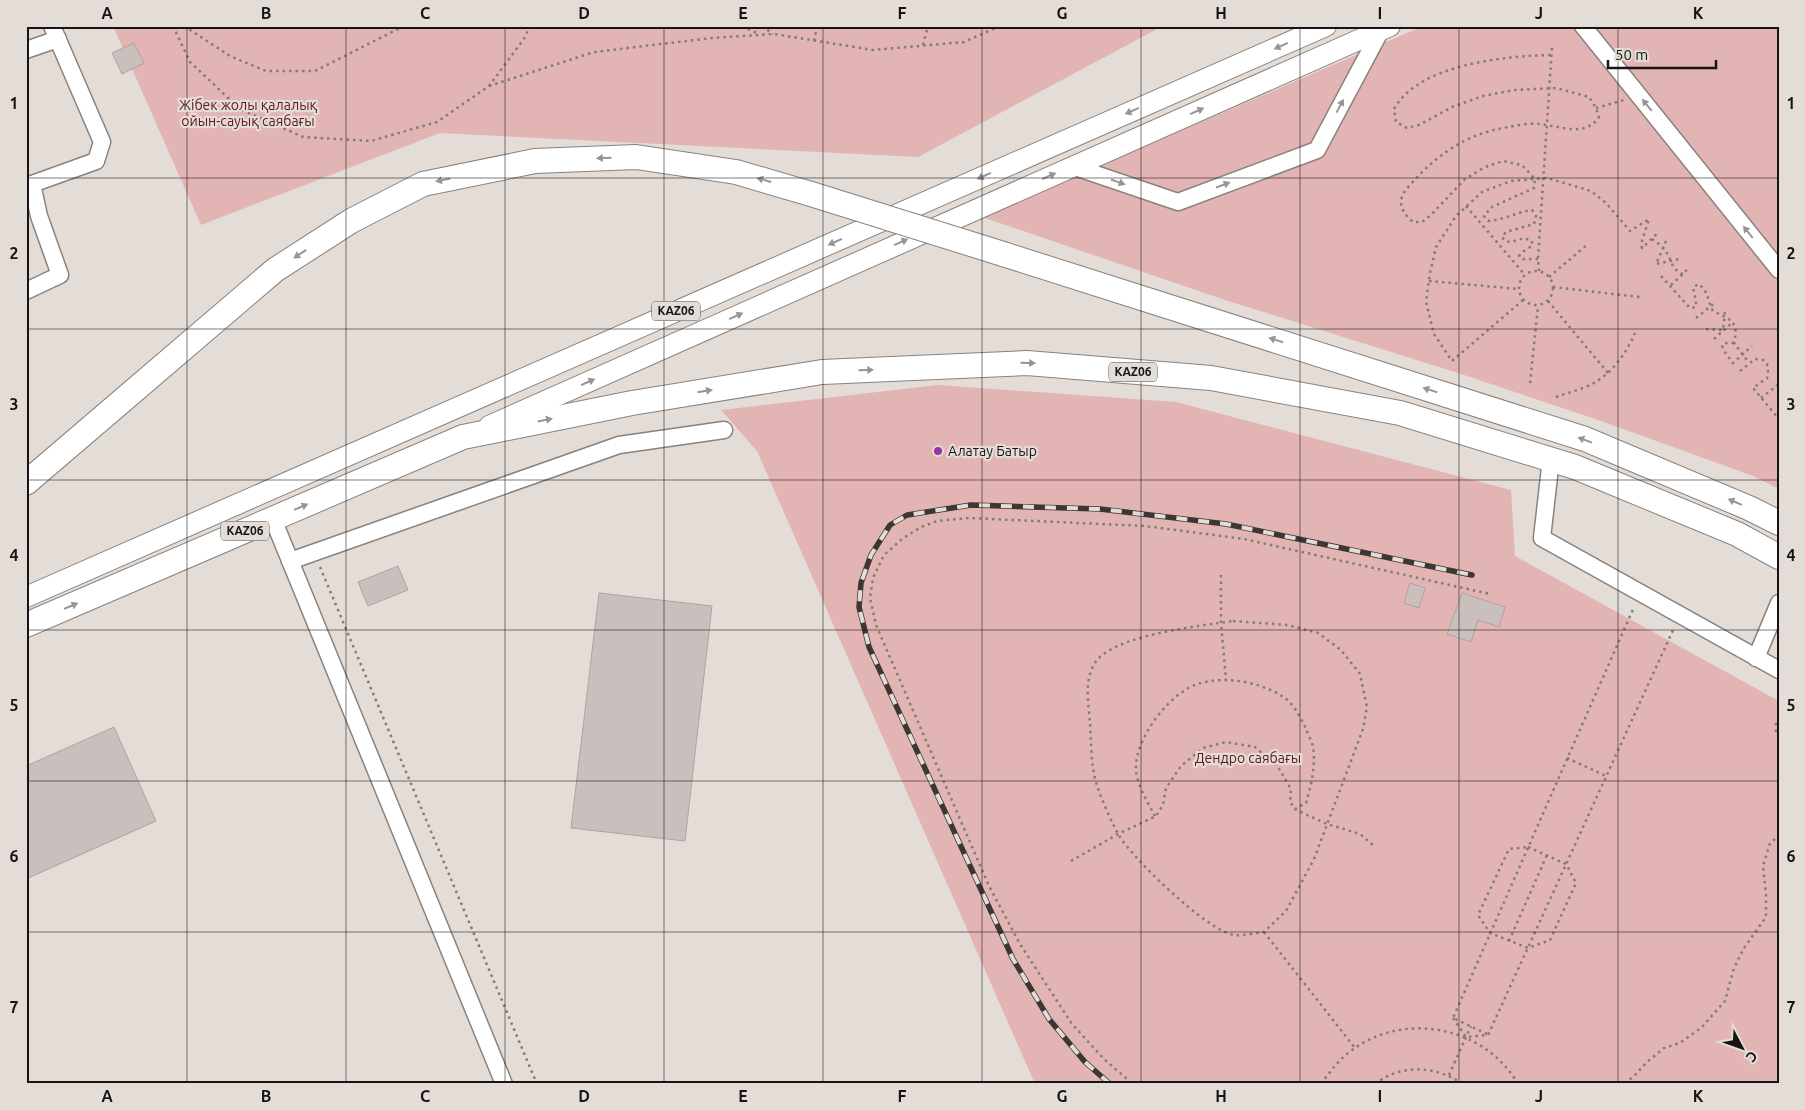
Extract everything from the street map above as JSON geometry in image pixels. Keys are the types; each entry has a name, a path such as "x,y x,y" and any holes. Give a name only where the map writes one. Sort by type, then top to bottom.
{"highway":[{"path":"26,483 275,270 351,221 423,184 535,161 636,157 736,172 811,194 1585,439 1749,508 1779,523"},
{"name":"KАZ06","path":"26,625 463,437 632,403 822,372 1027,363 1211,378 1391,411 1575,467 1737,534 1779,557"}],"main road":[{"name":"KАZ06","path":"26,596 1326,26"},
{"path":"1334,26 1344,47"},
{"name":"KАZ06","path":"463,437 1385,28"}],"street":[{"path":"1584,26 1779,270"},
{"path":"1072,166 1178,202 1317,150 1385,28"},
{"path":"26,50 55,33 102,142 96,161 32,184 40,216 60,275 26,291"},
{"path":"290,561 619,445 724,430"},
{"path":"1551,459 1542,538 1779,670"},
{"path":"273,519 504,1084"},
{"path":"1756,658 1779,603"}],"path":[{"path":"173,26 190,62 240,109 303,136 371,141 437,122 489,86 594,52 712,38 774,34 873,50 964,42 1000,26"},
{"path":"184,26 230,56 266,71 314,71 404,26"},
{"path":"489,86 526,36 529,26"},
{"path":"742,26 762,35"},
{"path":"762,26 774,34"},
{"path":"814,41 817,26"},
{"path":"923,45 928,26"},
{"path":"1538,271 1552,47"},
{"path":"1538,259 1523,260 1520,256 1532,246 1532,242 1524,238 1511,242 1504,241 1502,237 1506,232 1534,224 1536,216 1532,210 1524,211 1498,221 1488,221 1484,216 1492,207 1534,188 1535,179 1522,165 1503,161 1485,166 1465,179 1422,222 1413,222 1404,214 1401,204 1404,191 1444,151 1477,135 1508,127 1538,124 1579,130 1594,126 1599,117 1596,108 1589,98 1556,88 1514,90 1482,96 1452,107 1419,125 1407,128 1396,122 1394,109 1399,99 1414,86 1446,72 1483,60 1521,55 1552,54"},
{"path":"1596,108 1639,96"},
{"path":"1523,300 1452,361 1434,334 1426,302 1436,247 1456,216 1482,192 1511,181 1547,178 1591,191 1606,203 1630,232 1649,219 1641,244 1642,248 1659,232"},
{"path":"1466,206 1525,275"},
{"path":"1652,239 1663,248 1677,272 1686,276"},
{"path":"1666,241 1656,264 1680,258"},
{"path":"1549,277 1588,244"},
{"path":"1670,285 1688,269"},
{"path":"1538,271 1549,277 1553,287 1548,301 1538,306 1532,306 1523,300 1519,289 1525,275 1538,271"},
{"path":"1661,276 1690,308 1696,307 1693,288 1698,284 1707,293 1713,311 1733,322 1736,332 1734,343 1749,363"},
{"path":"1429,281 1519,289"},
{"path":"1553,287 1640,297"},
{"path":"1548,301 1608,373"},
{"path":"1696,318 1716,302"},
{"path":"1530,383 1538,306"},
{"path":"1723,330 1725,311"},
{"path":"1714,338 1733,322"},
{"path":"1706,328 1723,330"},
{"path":"1556,397 1590,385 1608,373 1628,349 1635,333"},
{"path":"1734,343 1725,343 1722,346 1732,363 1752,346"},
{"path":"1740,371 1755,359 1763,360 1767,364 1767,378 1753,388 1779,419"},
{"path":"1762,398 1779,384"},
{"path":"1130,1084 1072,1024 1020,944 988,886 876,625 870,598 873,578 884,555 902,539 920,527 936,521 969,518 1145,526 1244,539 1490,594"},
{"path":"314,553 537,1084"},
{"path":"1221,575 1221,623 1226,680"},
{"path":"1453,1018 1640,593"},
{"path":"1488,1035 1680,615"},
{"path":"1233,621 1288,625 1318,633 1341,650 1360,674 1367,707 1363,729 1327,824 1314,859 1286,911 1264,932 1234,935 1218,928 1194,912 1164,884 1118,834 1096,781 1087,692 1091,669 1098,658 1110,649 1172,630 1233,621"},
{"path":"1156,816 1145,798 1136,770 1141,743 1154,719 1178,694 1200,683 1226,680 1254,684 1283,696 1300,717 1312,746 1313,778 1306,803 1295,809"},
{"path":"1776,723 1776,733 1779,735"},
{"path":"1071,861 1118,834 1156,816 1163,805 1166,788 1181,766 1203,748 1226,742 1255,747 1278,767 1291,789 1290,802 1295,809 1327,824 1360,834 1373,845"},
{"path":"1568,758 1606,776"},
{"path":"1625,1084 1664,1048 1680,1043 1702,1027 1725,1000 1734,968 1744,948 1766,917 1763,866 1770,843 1779,836"},
{"path":"1528,847 1547,855 1566,864 1576,883 1550,940 1528,948 1490,933 1478,915 1509,849 1528,847"},
{"path":"1509,941 1547,855"},
{"path":"1264,932 1355,1048"},
{"path":"1453,1018 1488,1035"},
{"path":"1453,1018 1466,1037"},
{"path":"1448,1075 1471,1026"},
{"path":"1321,1084 1337,1064 1355,1048 1385,1033 1417,1028 1442,1030 1466,1037 1493,1054 1505,1065 1518,1084"},
{"path":"1466,1037 1488,1035"},
{"path":"1375,1084 1390,1074 1415,1069 1428,1069 1448,1075 1463,1084"}],"green space":[{"name":"Жібек жолы қалалық ойын-сауық саябағы","path":"113,26 1163,26 918,157 440,133 201,225"},
{"path":"1423,26 1779,26 1779,489 1753,476 1601,421 1461,374 1222,299 982,217"},
{"name":"Дендро саябағы","path":"938,385 1176,402 1511,490 1515,556 1779,701 1779,1084 1035,1084 757,451 721,410"}],"building":[{"path":"134,43 144,63 122,74 112,53"},
{"path":"398,566 408,590 368,606 358,582"},
{"path":"1410,583 1425,588 1419,608 1404,603"},
{"path":"599,593 712,606 685,841 571,828"},
{"path":"1462,593 1505,607 1499,627 1478,620 1471,642 1447,634"},
{"path":"114,727 156,821 26,879 26,766"}],"railway":[{"path":"1110,1084 1085,1062 1049,1019 1013,959 869,647 859,607 861,583 871,555 890,525 907,515 971,505 1100,509 1226,524 1472,575"}],"place":[{"name":"Алатау Батыр","path":"938,451"}]}
